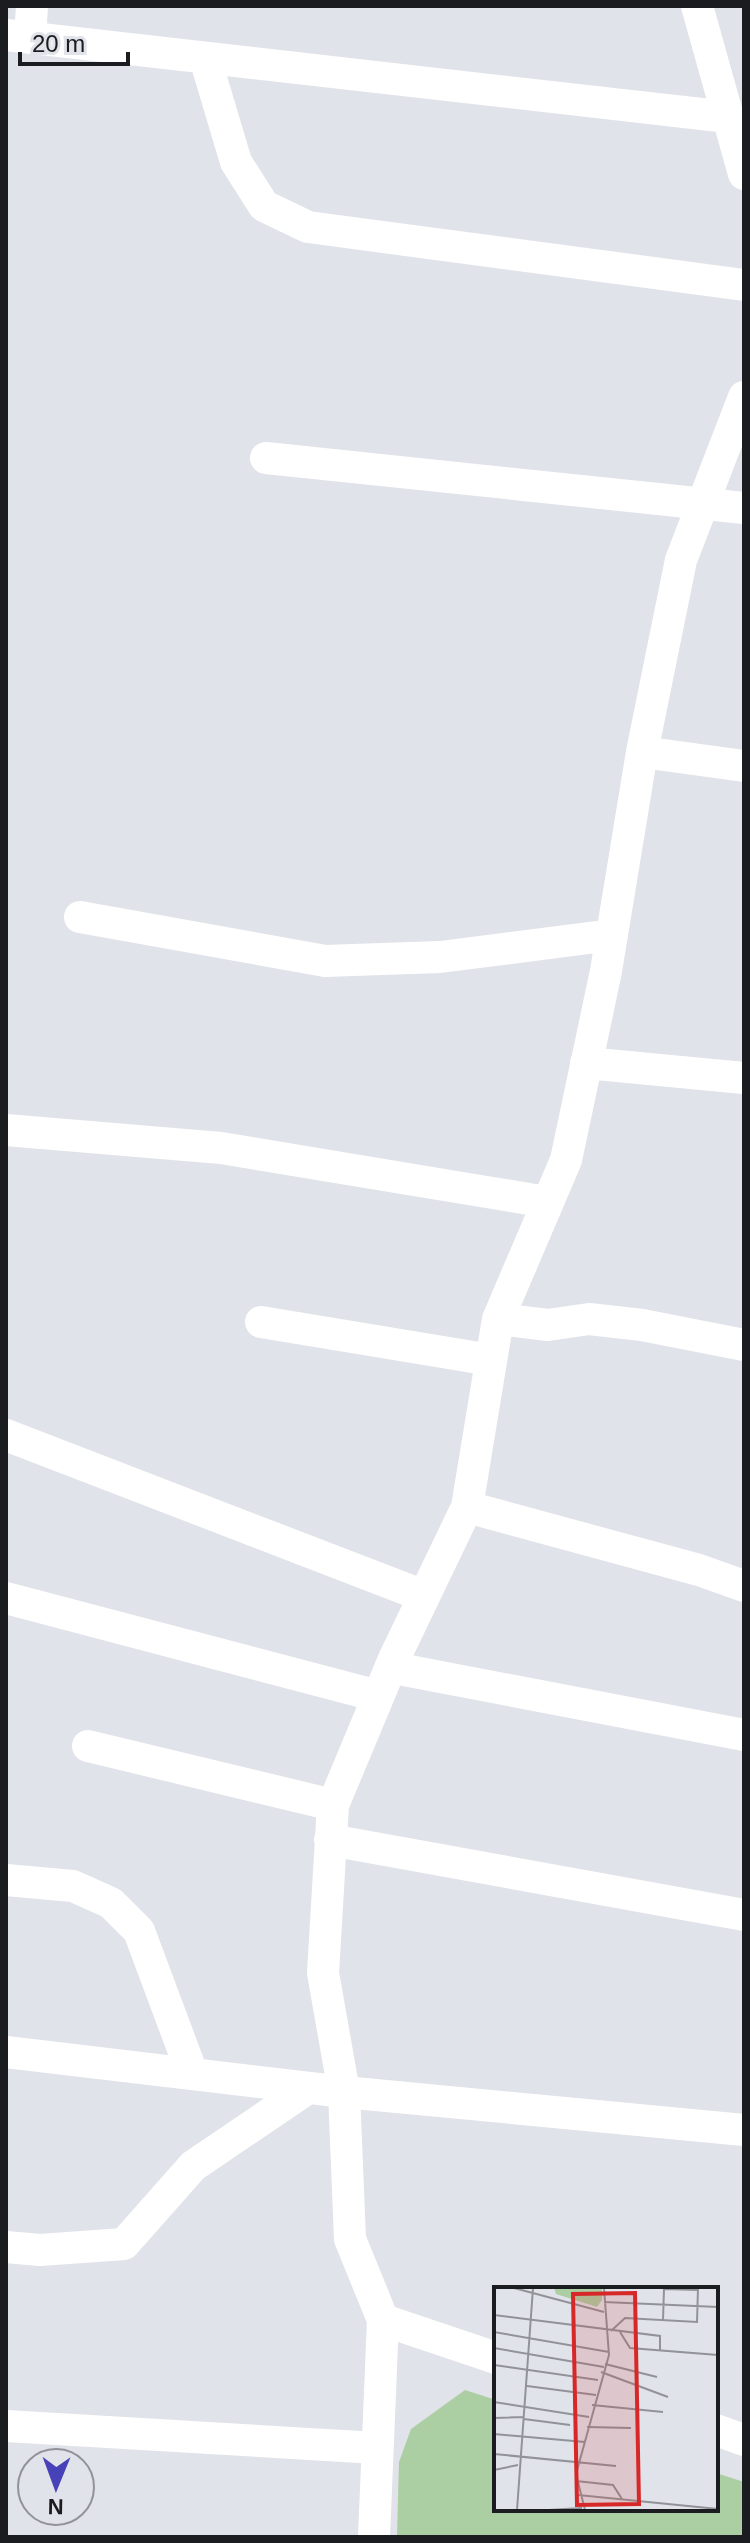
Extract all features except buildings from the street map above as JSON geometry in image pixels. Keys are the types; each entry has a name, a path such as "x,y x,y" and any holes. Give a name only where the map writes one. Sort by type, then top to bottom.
{"street":[{"path":"32,6 18,37 728,117"},
{"path":"697,6 744,174"},
{"path":"205,58 236,162 264,206 308,227 744,285"},
{"path":"374,2537 383,2320 350,2239 344,2092 323,1973 333,1805 394,1659 467,1507 498,1319 566,1160 612,935 642,752 681,560 744,397"},
{"path":"266,458 744,508"},
{"path":"642,752 744,766"},
{"path":"80,917 325,961 440,957 612,935"},
{"path":"586,1063 744,1078"},
{"path":"6,1130 221,1148 547,1202"},
{"path":"498,1319 548,1325 589,1319 642,1325 744,1345"},
{"path":"261,1322 491,1360"},
{"path":"6,1435 424,1596"},
{"path":"467,1507 699,1570 744,1586"},
{"path":"6,1598 378,1696"},
{"path":"394,1659 404,1670 744,1735"},
{"path":"88,1746 333,1805"},
{"path":"330,1840 744,1915"},
{"path":"6,1880 73,1886 111,1903 139,1931 192,2073"},
{"path":"6,2052 344,2092 744,2130"},
{"path":"6,2247 40,2250 124,2244 193,2166 308,2088"},
{"path":"383,2320 494,2357"},
{"path":"6,2426 377,2448"},
{"path":"718,2431 744,2440"}],"green space":[{"path":"465,2390 494,2399 494,2511 718,2511 718,2474 744,2482 744,2537 397,2537 399,2462 411,2429"}]}
